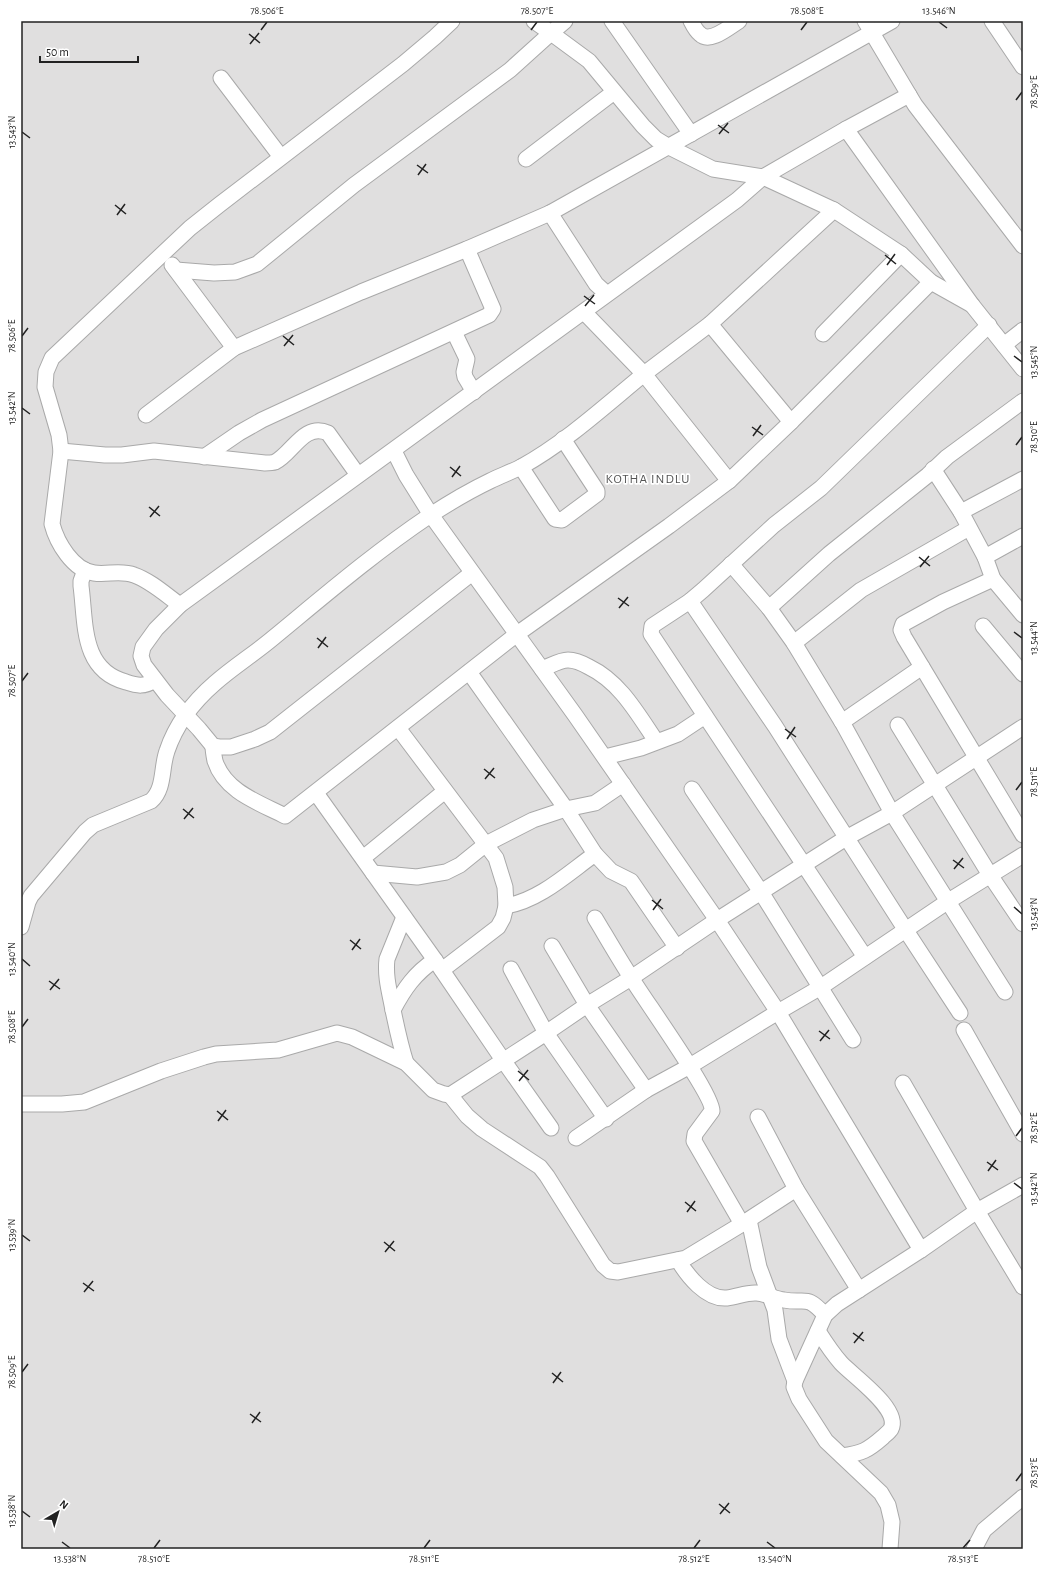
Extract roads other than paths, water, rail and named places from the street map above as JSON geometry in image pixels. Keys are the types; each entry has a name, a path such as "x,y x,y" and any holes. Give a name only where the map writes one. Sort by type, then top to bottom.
{"street":[{"path":"180,605 146,580 136,575 128,573 94,573 85,570 76,565 60,545 55,536 52,524 61,450 59,436 45,387 46,372 52,358 190,228 408,59 452,21"},
{"path":"534,21 589,61 643,126 656,139 669,148 713,170 763,177 834,210 901,254 931,282 972,305"},
{"path":"176,270 214,273 235,272 257,264 354,185 510,70 565,21"},
{"path":"612,21 691,134"},
{"path":"691,21 699,34 710,38 739,21"},
{"path":"146,415 234,348 361,292 467,249 550,213 669,148 869,27 892,21"},
{"path":"992,21 1023,67"},
{"path":"869,27 915,105 1023,246"},
{"path":"221,78 281,157"},
{"path":"526,159 614,92"},
{"path":"909,95 846,129 763,177 737,200 394,451 358,475 180,605 156,629 143,648 141,656 144,665 155,680 213,746 215,761 221,774 230,786 240,793 285,816 517,634 681,518 729,481 791,422 931,282"},
{"path":"846,129 972,305 990,325 1023,369"},
{"path":"21,927 31,896 85,832 93,825 151,801 155,797 160,786 163,763 167,750 185,714 215,682 270,641 367,560 431,515 476,489 521,467 563,439 644,374 710,324 834,210"},
{"path":"550,213 596,284 607,294"},
{"path":"204,457 239,433 262,420 489,316 493,309 467,249"},
{"path":"164,253 234,348"},
{"path":"823,334 901,254"},
{"path":"584,312 644,374 729,481"},
{"path":"710,324 791,422"},
{"path":"865,957 651,634 652,626 690,601 774,525 826,483 990,325"},
{"path":"1004,345 1023,330"},
{"path":"454,332 467,359 464,372 474,392"},
{"path":"768,608 829,554 947,457 1023,401"},
{"path":"61,450 117,455 154,451 265,463 274,462 296,442 315,430 321,430 328,433 358,475"},
{"path":"521,467 555,519 562,520 597,494 597,491 563,439"},
{"path":"394,451 406,475 431,515 605,758 717,920 778,1012 921,1250"},
{"path":"933,469 961,512 985,557 994,579 1017,598 1023,615"},
{"path":"961,512 1023,478"},
{"path":"794,643 861,590 969,528"},
{"path":"985,557 1023,536"},
{"path":"731,564 768,608 794,643 842,722 892,813 1005,992"},
{"path":"85,570 81,581 81,586 88,646 92,657 106,673 118,680 140,686 145,686 155,680"},
{"path":"213,746 231,746 270,732 472,572"},
{"path":"994,579 943,602 903,624 902,630 904,637 1023,835"},
{"path":"690,601 775,726 905,930 960,1013"},
{"path":"983,626 1023,674"},
{"path":"542,668 567,660 578,661 596,670 610,679 626,696 656,741"},
{"path":"842,722 922,667"},
{"path":"469,672 566,809 595,854 612,871 631,880 677,948"},
{"path":"605,758 641,748 656,741 678,734 706,716"},
{"path":"898,725 934,786 1023,924"},
{"path":"393,1010 403,991 424,967 438,965 498,928 503,918 506,906 505,887 496,858 398,728"},
{"path":"21,1104 62,1104 84,1102 161,1071 204,1056 278,1050 337,1033 352,1037 406,1063 433,1090 444,1094 450,1094 587,1005 632,978 717,920 846,838 892,813 977,758 1021,733"},
{"path":"373,873 417,877 446,872 460,865 486,844 533,820 566,809 595,803 623,784"},
{"path":"692,789 761,892 853,1040"},
{"path":"363,858 445,791"},
{"path":"316,793 551,1128"},
{"path":"506,906 519,904 539,895 595,854"},
{"path":"576,1138 606,1119 646,1090 690,1066 821,987 947,902 1023,855"},
{"path":"404,917 387,959 386,966 398,1037 406,1063"},
{"path":"595,918 632,978 690,1066 713,1108 695,1134 694,1140 745,1222 758,1267 775,1310 779,1339 795,1381"},
{"path":"552,946 587,1005 646,1090"},
{"path":"511,969 546,1033 606,1119"},
{"path":"964,1030 1023,1134"},
{"path":"903,1083 977,1212 1023,1287"},
{"path":"450,1094 467,1116 482,1129 540,1167 603,1265 610,1271 618,1272 686,1258 796,1189"},
{"path":"758,1117 796,1189 859,1290"},
{"path":"890,1549 892,1522 888,1504 881,1493 826,1441 803,1405 794,1387 795,1381 826,1315 837,1304 977,1212 1023,1185"},
{"path":"678,1260 689,1277 707,1292 717,1297 726,1298 749,1293 758,1293 785,1300 810,1301 817,1305 826,1315"},
{"path":"818,1331 841,1364 884,1404 891,1416 891,1428 865,1451 842,1456"},
{"path":"974,1549 984,1530 1023,1497"}],"district":[{"name":"KOTHA INDLU","path":"648,479"}]}
